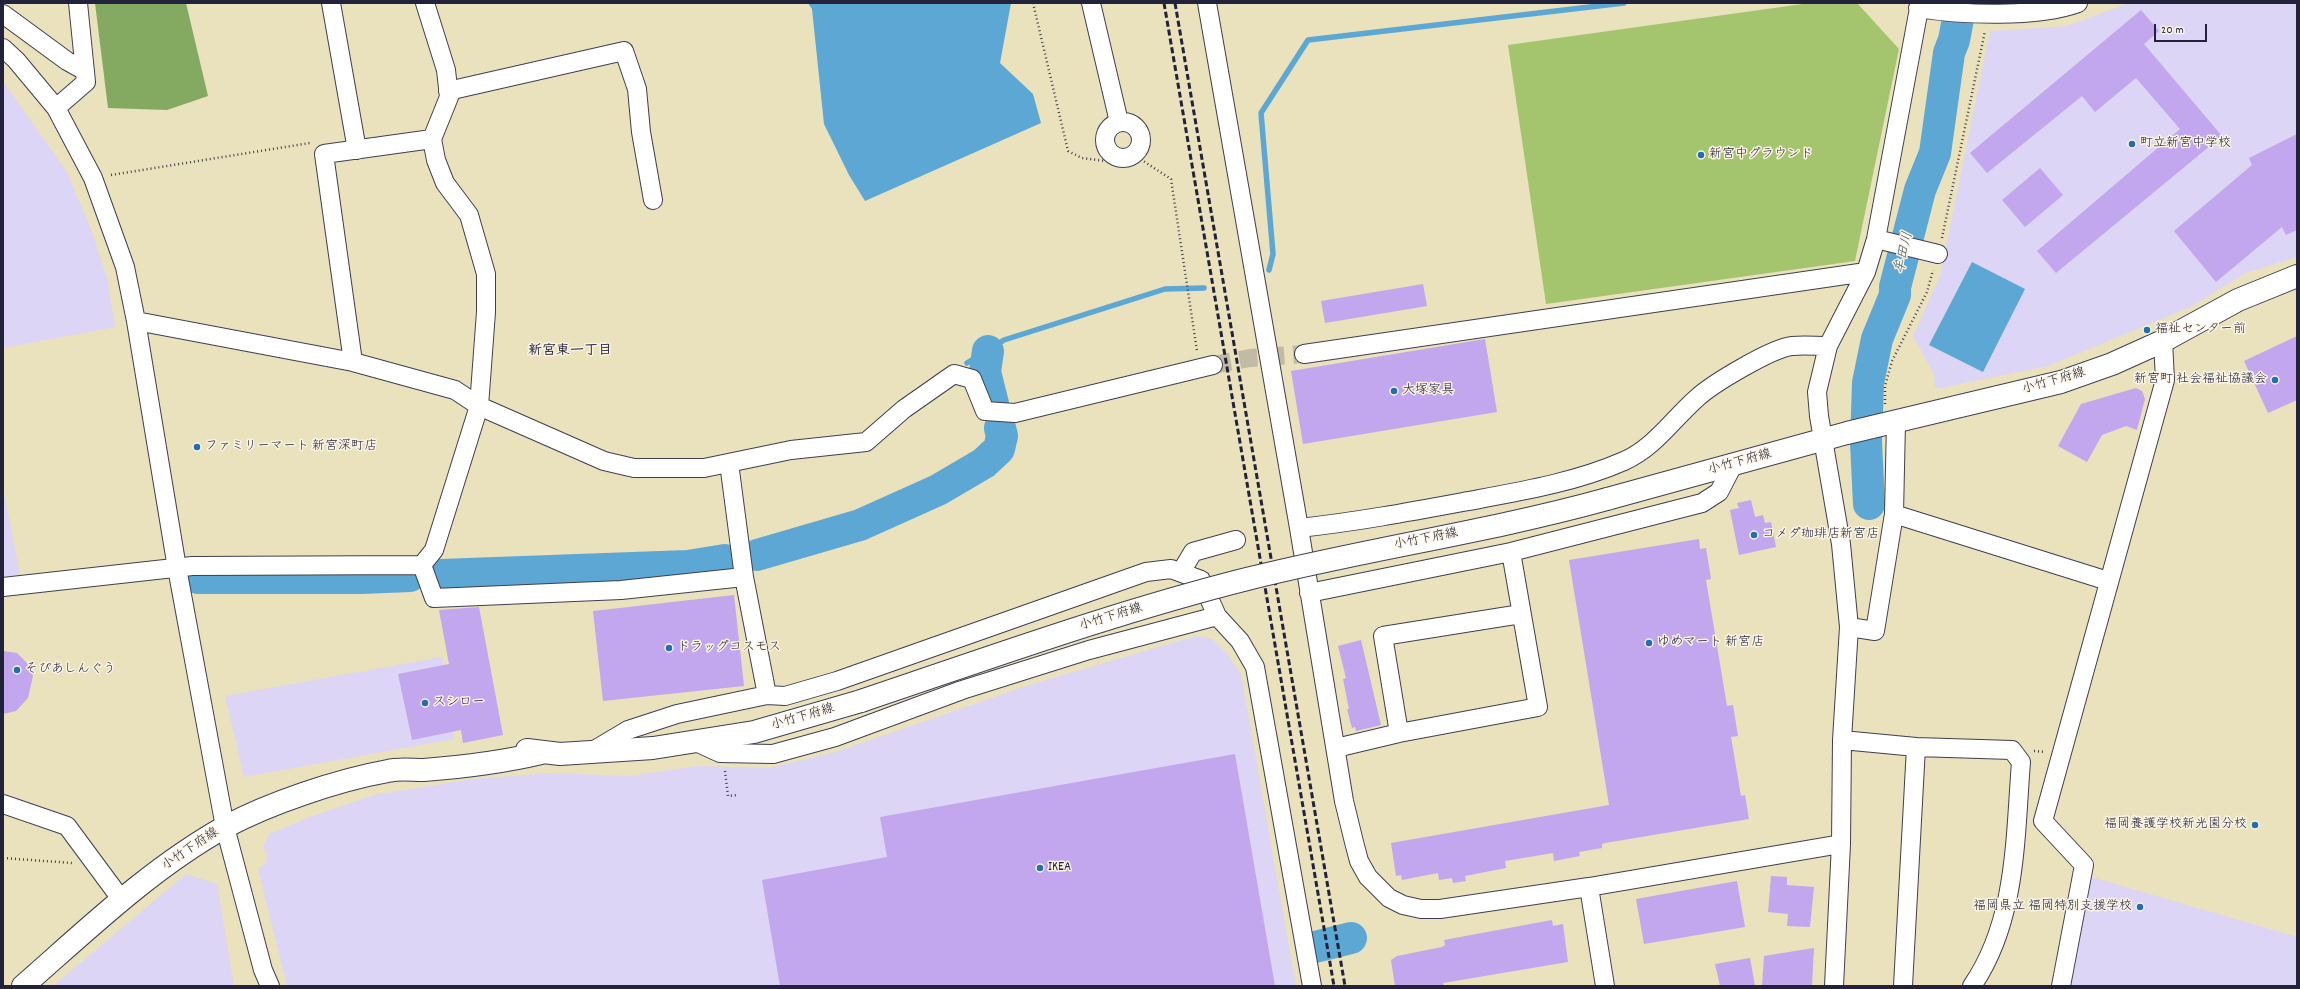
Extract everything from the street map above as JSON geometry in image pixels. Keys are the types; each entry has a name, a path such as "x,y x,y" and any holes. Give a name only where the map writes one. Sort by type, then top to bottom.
{"main road":[{"name":"小竹下府線","path":"23,986 121,899 225,827 309,793 350,780 390,770 424,770 508,760 541,753 589,753 653,748 754,732 861,701 1114,616 1247,579 1378,549 1545,516 1847,433 2061,382 2112,364 2163,341 2238,300 2297,276"}],"street":[{"path":"56,108 86,82 78,3"},
{"path":"331,3 357,150"},
{"path":"422,566 434,550 479,406 486,312 486,274 469,215 445,183 436,160 432,139 448,97 448,91 446,70 425,3"},
{"path":"1091,3 1119,122"},
{"path":"1207,3 1299,528 1344,801 1359,861 1377,889 1389,898 1403,905 1421,909 1440,909 1589,887 1841,844"},
{"path":"1834,986 1841,844 1842,740 1849,627 1841,544 1823,440 1817,392 1828,346 1866,272 1876,239 1922,7 1980,13 2030,12 2078,3"},
{"path":"3,14 67,61 85,71"},
{"path":"3,48 16,60 56,108 94,178 125,267 136,321 177,568 225,827 265,981"},
{"path":"448,91 624,51 637,89 641,132 653,200"},
{"path":"1119,122 1131,123 1140,132 1141,144 1134,155 1129,158 1117,158 1108,151 1105,140 1106,134 1113,125 1119,122"},
{"path":"353,362 324,154 432,139"},
{"path":"1876,239 1938,254"},
{"path":"1304,354 1866,272"},
{"path":"136,321 353,362 455,390 479,406 604,461 634,468 704,468 791,450 866,442 904,409 954,374 972,380 985,411 1015,413 1206,367"},
{"path":"2061,986 2084,865 2043,821 2108,581 2165,380 2163,341"},
{"path":"1299,528 1350,523 1526,490 1597,471 1625,460 1646,447 1697,398 1720,381 1752,363 1790,346 1828,346"},
{"path":"1849,627 1875,631 1894,514 1891,423"},
{"path":"729,463 744,577 767,695"},
{"path":"1309,593 1511,552 1702,503 1719,492 1733,465"},
{"path":"1894,514 2108,581"},
{"path":"1181,572 1193,552 1236,540"},
{"path":"1336,748 1399,733 1538,707 1511,552"},
{"path":"3,587 192,566 422,566"},
{"path":"422,566 434,598 620,590 744,577"},
{"path":"589,753 628,730 677,714 767,695 786,696 837,681 1146,572 1171,569 1181,572 1201,580 1217,616 1240,640 1255,667 1312,986"},
{"path":"1399,733 1383,636 1521,614"},
{"path":"696,742 720,753 773,754 835,737 962,690 1082,653 1217,616"},
{"path":"1842,740 1916,747 2012,750 2021,762 2012,880 2001,927 1972,986"},
{"path":"1903,986 1916,747"},
{"path":"3,804 67,826 121,899"},
{"path":"1589,887 1605,986"}],"path":[{"path":"1033,3 1068,152 1082,158 1104,161 1108,151"},
{"path":"1891,423 1885,386 1892,362 1927,292 1938,254 1985,35 1980,13"},
{"path":"94,178 323,141 324,154"},
{"path":"1134,155 1171,179 1206,367"},
{"path":"724,764 728,796 737,795"},
{"path":"3,858 96,864"}],"shaded area":[{"name":"町立新宮中学校","path":"2129,3 2297,3 2297,257 2246,273 2190,307 2048,366 1935,389 1934,374 1913,336 1940,276 1990,31 2067,26"},
{"path":"3,81 67,172 92,232 108,281 115,327 3,348"},
{"path":"3,488 20,574 3,577"},
{"name":"IKEA","path":"1196,636 1212,639 1228,655 1241,674 1296,986 287,986 258,869 266,863 267,854 263,848 269,834 310,817 374,795 473,779 549,773 629,776 697,766 769,768 836,752 1029,685"},
{"path":"442,657 454,739 244,777 225,696"},
{"path":"186,874 217,884 234,986 53,986"},
{"name":"福岡県立 福岡特別支援学校","path":"2091,877 2297,937 2297,986 2069,986"}],"green space":[{"path":"95,3 186,3 208,96 167,110 108,108"},
{"name":"新宮中グラウンド","path":"1810,3 1857,3 1899,49 1855,261 1546,304 1508,45"}],"water":[{"path":"808,3 1011,3 1000,63 1033,94 1041,123 865,201 849,175 824,124 812,9"},
{"path":"1972,262 2025,289 1983,372 1929,345"}],"building":[{"path":"2141,10 2159,31 2144,44 2222,136 2056,273 2037,251 2180,129 2136,78 2095,112 2082,96 1987,173 1970,153"},
{"path":"2297,134 2297,230 2286,235 2282,227 2216,282 2174,231 2252,165 2249,158"},
{"path":"2040,168 2063,195 2025,227 2002,200"},
{"path":"1423,284 1427,306 1325,323 1321,301"},
{"name":"新宮町 社会福祉協議会","path":"2297,336 2297,400 2268,413 2244,361"},
{"name":"大塚家具","path":"1485,339 1497,412 1303,444 1291,371"},
{"path":"2136,388 2142,391 2145,399 2137,430 2126,426 2102,435 2087,462 2058,446 2081,404"},
{"name":"コメダ珈琲店新宮店","path":"1751,500 1755,517 1763,515 1765,523 1771,522 1776,547 1739,555 1730,510 1739,508 1737,503"},
{"name":"ゆめマート 新宮店","path":"1699,539 1700,549 1706,548 1711,579 1706,580 1727,706 1733,705 1738,736 1731,737 1741,796 1745,795 1749,819 1605,843 1602,844 1602,848 1579,852 1580,856 1554,861 1553,853 1505,861 1506,868 1465,876 1466,881 1453,883 1452,878 1439,880 1438,873 1402,880 1401,875 1396,876 1391,843 1609,805 1569,560"},
{"name":"ドラッグコスモス","path":"734,595 744,686 603,701 593,611"},
{"path":"479,607 503,735 463,743 461,730 412,740 398,674 449,664 439,610"},
{"path":"1361,640 1381,725 1356,731 1355,727 1352,728 1347,709 1349,709 1343,679 1346,678 1338,646"},
{"name":"そぴあしんぐう","path":"3,651 17,653 28,664 33,676 28,698 16,711 3,714"},
{"name":"IKEA","path":"1235,754 1275,986 780,986 762,880 887,857 880,817"},
{"path":"1771,876 1787,877 1787,885 1814,887 1810,927 1787,926 1788,914 1768,912"},
{"path":"1737,881 1745,927 1644,944 1636,899"},
{"path":"1552,920 1553,926 1563,924 1568,962 1443,983 1444,986 1395,986 1391,960 1397,956 1442,947 1445,945 1444,940"},
{"path":"1814,948 1812,986 1762,986 1764,956"},
{"path":"1750,958 1755,986 1720,986 1715,964"}],"waterway":[{"path":"1269,270 1273,254 1261,113 1308,40 1624,3"},
{"name":"牟田川","path":"1869,504 1866,443 1868,383 1877,339 1895,295 1895,287 1920,190 1935,153 1949,53 1954,40 1961,3"},
{"path":"967,363 1004,340 1165,289 1204,288"},
{"path":"988,351 985,372 993,404"},
{"path":"757,555 860,525 938,490 984,463 999,449 1002,436 1000,428"},
{"path":"441,575 688,566 725,560"},
{"path":"198,578 361,578 410,576"},
{"name":"牟田川","path":"1315,947 1351,938"}],"tunnel":[{"path":"1213,365 1250,358 1304,354"}],"railway":[{"path":"1164,3 1334,986"},
{"path":"1175,3 1345,986"}],"place":[{"name":"町立新宮中学校","path":"2132,144"},
{"name":"新宮中グラウンド","path":"1701,155"},
{"name":"福祉センター前","path":"2147,330"},
{"name":"新宮町 社会福祉協議会","path":"2275,380"},
{"name":"大塚家具","path":"1394,391"},
{"name":"ファミリーマート 新宮深町店","path":"197,447"},
{"name":"コメダ珈琲店新宮店","path":"1754,535"},
{"name":"ゆめマート 新宮店","path":"1649,643"},
{"name":"ドラッグコスモス","path":"669,648"},
{"name":"そぴあしんぐう","path":"17,670"},
{"name":"スシロー","path":"425,703"},
{"name":"福岡養護学校新光園分校","path":"2255,825"},
{"name":"IKEA","path":"1040,868"},
{"name":"福岡県立 福岡特別支援学校","path":"2140,907"}],"district":[{"name":"新宮東一丁目","path":"570,352"}]}
